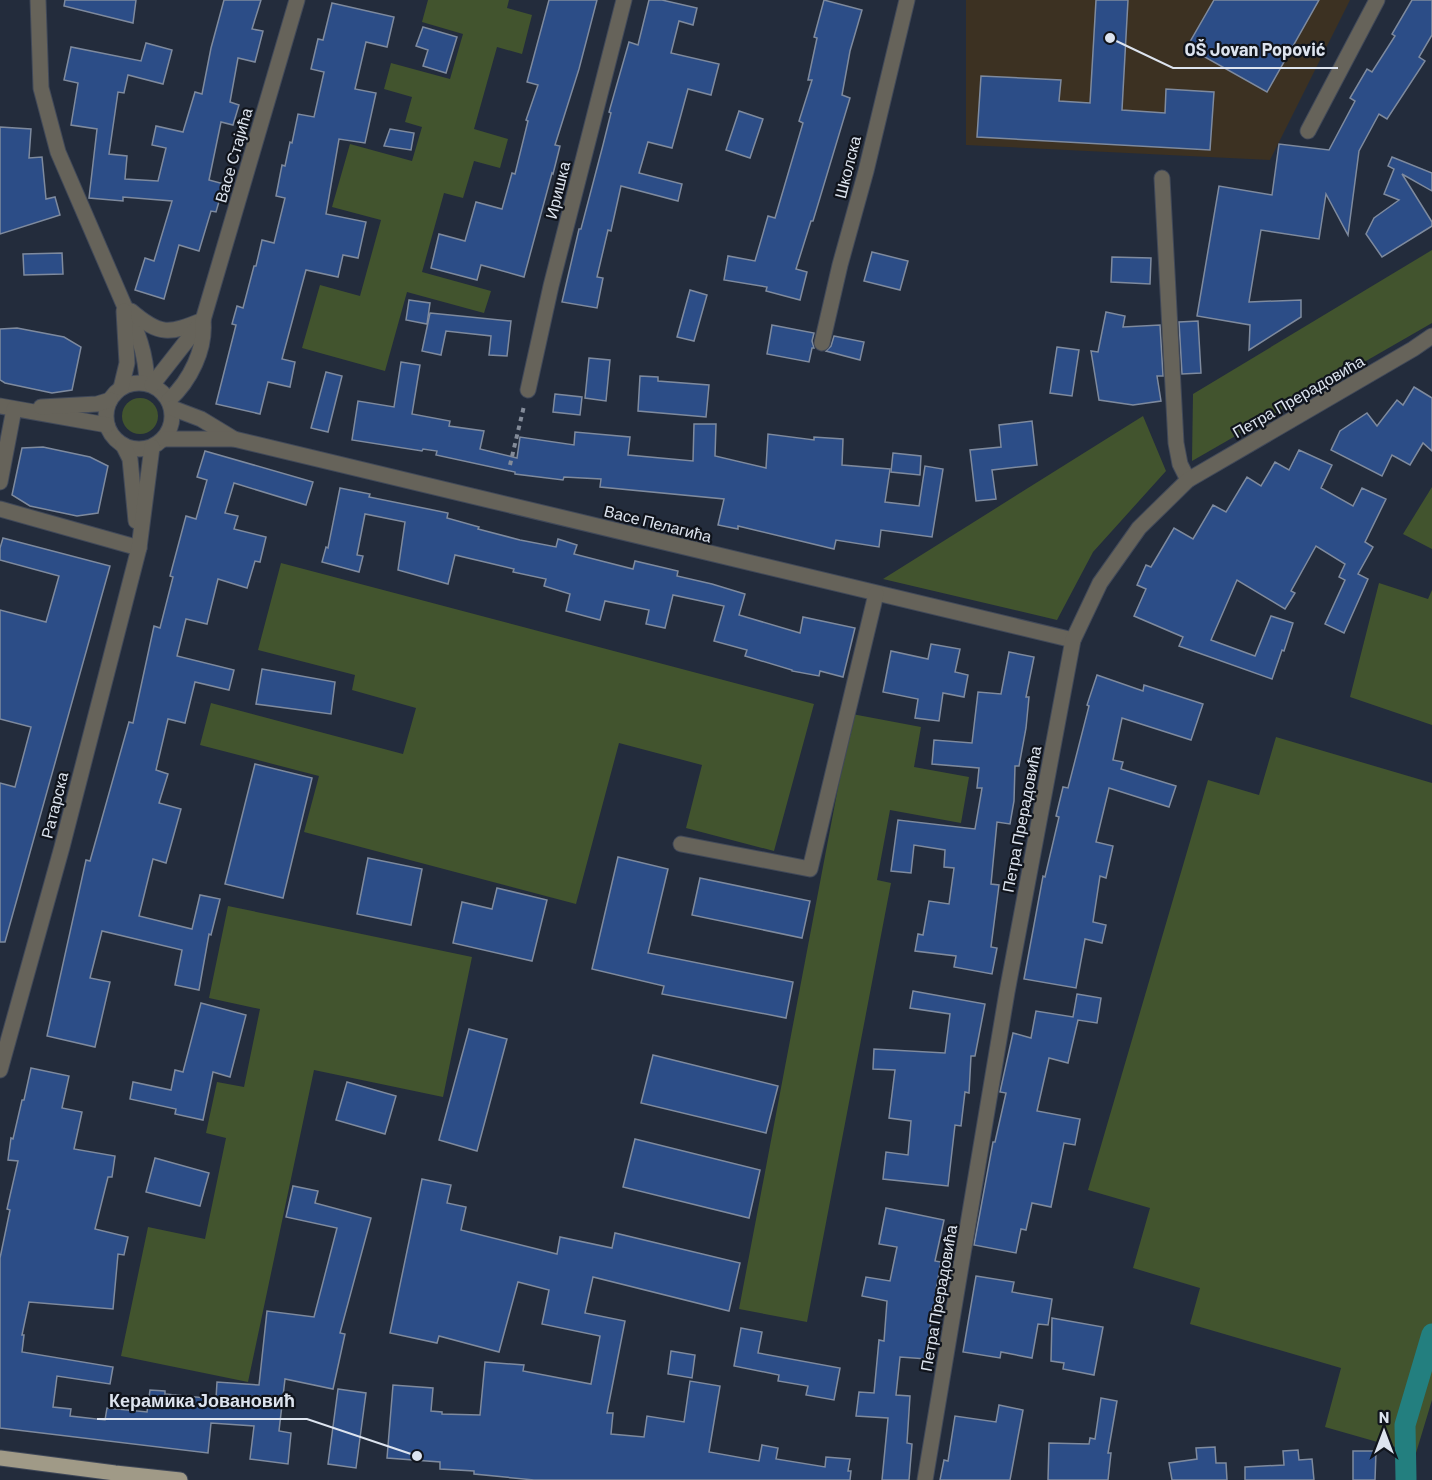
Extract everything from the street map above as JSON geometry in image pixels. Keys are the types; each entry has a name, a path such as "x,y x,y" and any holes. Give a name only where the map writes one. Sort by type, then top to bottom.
{"main road":[{"path":"0,1458 180,1480"}],"street":[{"path":"38,0 41,88 58,152 135,327 144,350 150,384"},
{"name":"Васе Стајића","path":"170,404 181,390 202,343 203,320 297,0"},
{"name":"Иришка","path":"528,390 551,286 624,0"},
{"name":"Школска","path":"822,343 907,0"},
{"path":"1308,131 1377,0"},
{"path":"1162,178 1176,442 1180,464 1188,480"},
{"path":"124,305 147,324 161,330 176,331 203,320"},
{"path":"121,388 127,363 124,305"},
{"name":"Васе Стајића","path":"150,384 203,320"},
{"name":"Петра Прерадовића","path":"925,1480 1007,992 1073,640 1100,583 1139,528 1188,480 1432,336"},
{"path":"134,383 150,384 162,391 170,404 172,424 158,443 140,449 123,445 113,437 107,425 106,413 110,400 121,388 134,383"},
{"path":"7,407 97,404 110,400"},
{"name":"Васе Пелагића","path":"170,404 234,439"},
{"path":"7,407 107,425"},
{"path":"0,482 7,407"},
{"name":"Васе Пелагића","path":"158,443 234,439 1073,640"},
{"name":"Ратарска","path":"0,1070 62,847 139,548 158,443"},
{"name":"Ратарска","path":"123,445 130,459 139,548"},
{"path":"0,509 139,548"},
{"path":"681,844 810,869 876,594"}],"path":[{"path":"510,465 528,390"}],"shaded area":[{"path":"966,0 1350,0 1270,160 966,145"}],"green space":[{"path":"428,0 509,0 507,8 532,15 522,54 497,47 474,129 508,139 500,168 474,161 463,198 444,193 422,272 491,291 484,313 407,292 385,371 302,348 320,285 360,296 381,220 332,207 350,144 412,161 422,127 405,122 412,97 384,89 391,63 450,79 463,34 422,22"},
{"path":"1432,250 1432,323 1192,461 1193,394"},
{"path":"140,398 153,403 158,416 153,429 140,434 127,429 122,416 127,403"},
{"path":"1143,416 1166,471 1093,552 1057,620 883,579"},
{"path":"1432,487 1432,549 1403,534"},
{"path":"281,563 814,704 774,851 686,828 702,765 619,743 576,904 304,832 319,776 200,745 211,703 403,754 416,708 352,690 355,675 258,650"},
{"path":"1379,583 1428,599 1432,590 1432,725 1350,697"},
{"path":"852,714 921,727 914,767 969,777 961,823 890,810 877,880 891,883 807,1322 739,1309"},
{"path":"1276,737 1432,783 1432,1400 1416,1453 1325,1427 1341,1368 1190,1324 1200,1288 1133,1268 1150,1208 1088,1190 1208,780 1259,795"},
{"path":"228,906 472,957 443,1097 314,1070 248,1382 121,1356 148,1227 205,1239 226,1138 206,1133 217,1082 244,1087 260,1009 209,998"}],"building":[{"path":"65,0 136,0 133,23 64,6"},
{"path":"224,0 261,0 252,29 263,31 255,62 238,58 230,102 239,105 233,125 221,122 209,180 224,184 216,212 211,211 199,251 179,245 164,299 135,290 145,258 154,261 172,201 123,197 123,201 89,198 97,129 71,125 78,83 64,80 71,47 141,61 146,43 172,50 163,84 128,75 124,93 118,92 109,154 127,156 125,179 158,181 166,148 152,145 156,126 183,132 195,92 202,94"},
{"path":"549,0 597,0 579,69 555,145 560,146 524,277 481,265 477,280 431,268 439,234 465,241 476,202 502,209 512,173 515,174 528,121 526,120 538,85 527,82"},
{"path":"649,0 662,0 697,8 693,25 679,21 671,53 719,64 711,95 688,89 672,148 648,142 639,173 682,184 678,201 621,186 611,231 608,230 597,277 603,278 597,308 562,302 579,229 581,229 611,113 609,112 629,42 638,45"},
{"path":"824,0 862,10 850,51 842,95 850,98 796,269 807,272 800,300 766,291 767,287 724,280 728,256 755,261 768,216 775,218 803,123 799,121 812,80 808,80 817,38 814,37"},
{"path":"1096,0 1128,0 1122,110 1165,113 1166,89 1214,92 1210,150 977,137 981,76 1061,80 1059,101 1090,103"},
{"path":"1214,0 1319,0 1267,92 1187,47"},
{"path":"1412,0 1432,0 1432,35 1419,57 1425,61 1387,119 1379,114 1359,151 1348,235 1326,194 1319,239 1261,230 1249,302 1301,300 1301,317 1249,350 1250,325 1197,316 1219,186 1272,195 1279,144 1329,150 1355,101 1350,98 1367,69 1372,72 1395,36 1392,34"},
{"path":"332,3 394,17 387,47 366,42 355,89 376,93 365,143 339,139 326,214 366,222 358,258 343,255 338,277 306,270 282,359 295,362 290,387 268,382 260,414 216,404 236,325 232,324 237,306 243,308 262,240 274,243 285,198 276,196 282,165 285,166 298,114 314,117 324,72 311,69 318,39 323,40"},
{"path":"423,27 457,37 446,73 423,66 428,50 416,46"},
{"path":"739,111 763,119 750,158 726,150"},
{"path":"0,127 31,129 29,158 42,157 46,199 55,197 60,215 0,234"},
{"path":"390,129 414,133 411,150 384,146"},
{"path":"1392,157 1432,173 1432,191 1402,174 1432,222 1432,226 1382,257 1366,234 1374,218 1399,200 1384,194 1394,169 1388,166"},
{"path":"872,252 908,261 900,290 864,281"},
{"path":"62,253 63,274 24,275 23,254"},
{"path":"1112,257 1151,258 1150,284 1111,282"},
{"path":"690,290 707,295 694,341 677,337"},
{"path":"409,300 430,303 427,324 406,320"},
{"path":"1106,312 1125,316 1123,327 1160,325 1163,376 1157,376 1161,401 1133,405 1099,400 1091,351 1098,352"},
{"path":"430,313 511,321 507,356 489,355 491,336 446,331 441,355 422,351"},
{"path":"1198,321 1201,373 1182,374 1179,322"},
{"path":"772,325 814,333 812,341 814,348 812,348 809,362 767,354"},
{"path":"17,328 64,337 81,347 72,390 52,393 0,380 0,329"},
{"path":"834,336 864,342 860,360 826,351 831,346"},
{"path":"1057,347 1079,350 1072,396 1050,393"},
{"path":"589,358 610,360 606,401 585,398"},
{"path":"401,362 420,365 412,414 450,421 449,426 484,431 480,449 517,458 520,437 574,445 575,432 630,437 628,455 693,461 694,424 716,424 715,456 766,468 768,434 814,440 814,437 843,439 842,465 890,469 885,502 919,506 925,466 943,469 932,537 881,530 879,547 836,540 834,549 738,526 738,529 718,525 724,499 600,487 601,479 564,477 563,480 515,474 515,472 436,455 437,451 423,449 422,451 352,440 358,401 394,407"},
{"path":"326,372 342,376 328,432 311,428"},
{"path":"640,376 658,377 658,381 709,385 706,417 638,411"},
{"path":"1414,387 1432,398 1432,451 1423,443 1410,465 1392,455 1382,476 1331,450 1340,431 1367,413 1377,426 1397,400 1403,405"},
{"path":"555,394 582,397 580,415 553,412"},
{"path":"1032,421 1037,465 992,470 996,499 976,501 970,450 1001,447 999,425"},
{"path":"43,447 90,457 108,466 98,513 77,516 30,506 12,495 22,448"},
{"path":"1299,450 1332,465 1321,488 1353,506 1362,488 1386,499 1365,542 1373,547 1358,574 1368,579 1344,633 1325,624 1345,580 1339,577 1345,564 1316,546 1291,591 1295,593 1285,609 1237,580 1211,640 1255,656 1271,616 1293,623 1272,679 1179,646 1183,637 1134,616 1146,589 1137,585 1146,565 1151,567 1174,528 1193,539 1213,505 1226,512 1247,477 1261,486 1275,462 1289,470"},
{"path":"205,451 313,482 306,505 234,483 225,513 238,516 234,529 266,537 260,562 255,561 247,588 218,579 207,624 186,619 177,656 234,670 229,690 195,682 185,723 168,719 156,770 168,774 159,803 181,809 166,863 153,859 139,916 192,929 200,895 220,899 211,935 209,934 199,990 175,985 182,950 102,931 90,978 110,982 95,1047 47,1036 86,860 90,861 129,722 133,723 154,626 160,628 173,577 170,576 186,516 196,519 207,480 197,477"},
{"path":"893,453 921,456 920,475 891,472"},
{"path":"340,488 370,494 369,497 448,513 447,518 520,540 556,547 558,539 577,545 574,554 633,569 635,561 678,571 677,576 745,594 739,615 800,633 803,617 855,628 843,677 820,671 819,676 792,671 745,656 747,650 714,641 724,606 673,595 665,628 646,624 649,610 605,601 600,620 566,611 570,594 544,586 546,579 455,555 448,584 398,570 405,522 365,514 357,555 363,556 359,572 322,562 326,547 328,548"},
{"path":"3,538 110,566 5,942 0,942 0,783 15,787 31,727 0,719 0,610 46,622 59,576 0,560"},
{"path":"931,644 960,649 955,672 968,675 964,697 943,693 939,721 915,718 918,699 883,692 891,651 928,659"},
{"path":"1009,652 1034,657 1026,697 1029,697 1026,728 1019,766 1015,766 1014,801 1010,824 997,822 991,884 999,885 991,947 997,948 992,974 954,967 956,956 915,951 918,934 923,935 929,901 949,904 954,868 944,867 945,850 914,845 911,873 891,871 898,820 975,829 982,788 977,788 979,768 932,764 934,740 972,743 978,692 1001,694"},
{"path":"262,669 335,682 331,714 256,704"},
{"path":"1097,675 1143,691 1144,685 1203,704 1191,740 1122,718 1113,760 1123,762 1121,769 1176,786 1169,807 1109,788 1096,842 1113,846 1106,878 1100,876 1093,922 1106,925 1102,943 1085,939 1076,988 1024,979 1043,876 1045,877 1059,817 1056,816 1063,787 1068,788 1089,706 1087,705"},
{"path":"255,764 312,778 283,898 225,884"},
{"path":"618,857 668,869 648,953 793,982 786,1018 662,994 664,986 592,969"},
{"path":"368,858 422,869 411,925 357,914"},
{"path":"700,878 810,901 802,938 692,915"},
{"path":"497,888 547,900 532,961 453,943 462,902 492,909"},
{"path":"913,991 985,1004 975,1056 971,1056 969,1093 965,1092 961,1126 955,1125 948,1186 883,1179 886,1152 908,1155 911,1121 889,1118 895,1070 873,1069 874,1049 945,1053 950,1014 910,1008"},
{"path":"1077,994 1101,998 1097,1023 1078,1020 1068,1063 1049,1058 1037,1111 1080,1119 1075,1145 1064,1143 1051,1207 1032,1203 1026,1230 1021,1229 1016,1253 974,1245 993,1142 995,1142 1006,1093 1000,1092 1013,1033 1031,1038 1036,1011 1073,1017"},
{"path":"201,1003 246,1015 230,1077 213,1072 203,1120 175,1114 176,1109 130,1099 133,1082 171,1090 175,1070 183,1072"},
{"path":"469,1029 507,1039 477,1151 439,1140"},
{"path":"653,1055 778,1086 766,1133 641,1103"},
{"path":"31,1068 69,1076 62,1108 82,1112 74,1149 115,1156 112,1177 108,1177 95,1229 128,1237 124,1255 118,1254 113,1309 29,1302 22,1335 24,1335 22,1352 113,1367 110,1384 57,1376 53,1407 71,1409 70,1416 105,1420 107,1408 147,1412 150,1390 165,1391 165,1394 216,1399 217,1382 259,1385 267,1311 314,1317 337,1228 286,1217 293,1186 318,1191 315,1203 371,1218 340,1333 345,1334 333,1389 285,1379 279,1431 291,1433 288,1464 250,1459 254,1426 211,1423 208,1453 0,1428 0,1258 10,1210 7,1209 18,1161 8,1160 11,1138 13,1139"},
{"path":"347,1082 396,1096 385,1134 336,1120"},
{"path":"635,1139 760,1170 749,1218 623,1187"},
{"path":"155,1158 209,1173 200,1206 146,1192"},
{"path":"422,1179 451,1185 447,1203 466,1207 461,1230 557,1254 560,1237 612,1248 615,1233 740,1263 729,1311 593,1277 585,1313 625,1321 607,1413 613,1413 611,1434 644,1437 647,1416 684,1422 690,1381 720,1386 709,1452 759,1461 762,1445 778,1448 776,1459 825,1467 826,1457 850,1459 848,1471 851,1471 850,1480 534,1480 474,1474 474,1471 440,1469 440,1462 387,1458 393,1385 433,1388 431,1411 442,1412 442,1414 480,1415 485,1362 524,1365 523,1371 591,1384 600,1336 542,1324 549,1290 518,1282 499,1352 439,1336 437,1343 390,1333"},
{"path":"886,1208 944,1220 935,1261 941,1262 936,1290 939,1291 935,1310 932,1309 927,1359 900,1357 896,1395 910,1396 907,1443 912,1444 909,1480 882,1480 888,1418 856,1416 859,1392 874,1393 879,1340 884,1341 887,1301 862,1296 866,1277 890,1281 897,1247 879,1244"},
{"path":"976,1276 1014,1282 1012,1292 1052,1299 1048,1325 1038,1324 1032,1358 1001,1352 1000,1358 963,1352"},
{"path":"1052,1318 1103,1327 1094,1375 1063,1369 1064,1363 1051,1361"},
{"path":"741,1328 762,1332 758,1353 840,1368 834,1400 806,1395 808,1386 778,1381 779,1375 734,1366"},
{"path":"671,1351 695,1355 692,1378 668,1374"},
{"path":"338,1389 366,1393 356,1468 328,1464"},
{"path":"1101,1398 1117,1401 1108,1453 1111,1453 1108,1480 1048,1480 1049,1443 1089,1444 1090,1438 1095,1439"},
{"path":"999,1405 1023,1410 1010,1480 940,1480 944,1460 948,1461 955,1416 996,1422"},
{"path":"1215,1447 1216,1463 1226,1463 1227,1480 1172,1480 1169,1463 1197,1459 1196,1448"},
{"path":"1298,1450 1299,1460 1312,1459 1314,1480 1245,1480 1245,1467 1284,1465 1283,1451"},
{"path":"1353,1451 1376,1451 1375,1480 1353,1480"}],"waterway":[{"path":"1406,1479 1405,1425 1432,1334"}],"place":[{"name":"OŠ Jovan Popović","path":"1110,38"},
{"name":"Керамика Јовановић","path":"417,1456"}]}
